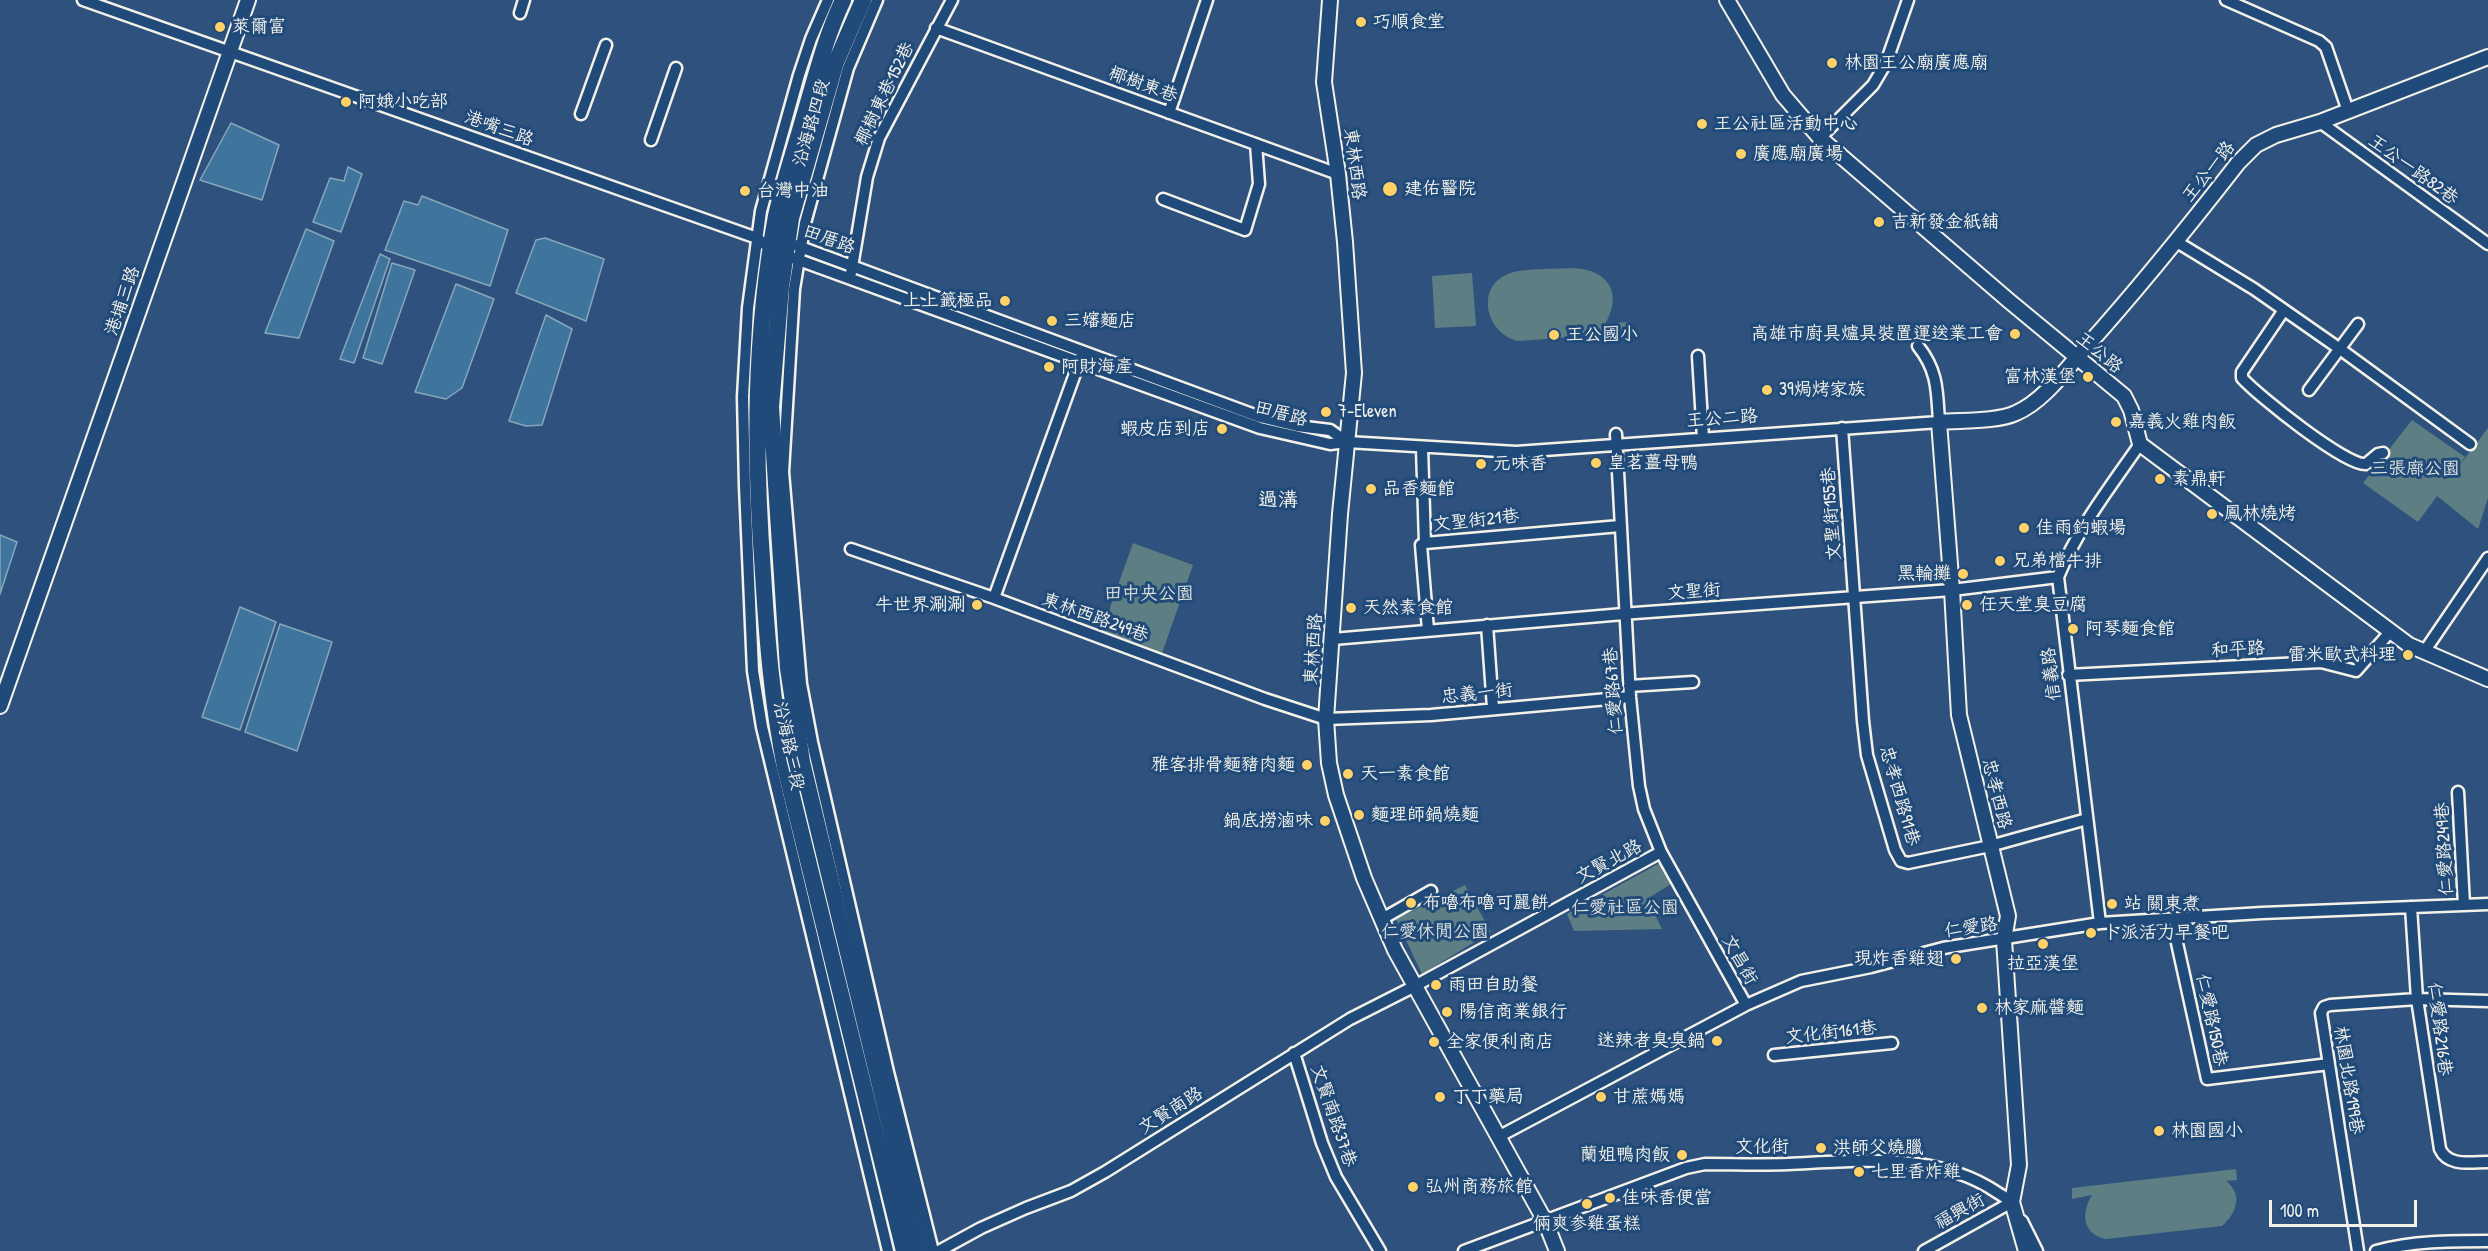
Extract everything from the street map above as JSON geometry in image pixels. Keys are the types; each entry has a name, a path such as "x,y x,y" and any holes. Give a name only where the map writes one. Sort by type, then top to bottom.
{"main road":[{"name":"沿海路四段","path":"786,249 777,215 823,51 843,0"},
{"name":"沿海路四段","path":"786,249 791,218 836,62 863,0"},
{"name":"沿海路三段","path":"786,249 766,287 751,486 764,686 779,769 920,1251"},
{"name":"沿海路三段","path":"786,249 771,407 796,681 861,1046 904,1251"}],"street":[{"name":"港嘴三路","path":"83,0 757,238"},
{"name":"港埔三路","path":"0,706 248,0"},
{"path":"520,13 524,0"},
{"name":"沿海路四段","path":"757,238 761,211 800,75 811,39 828,0"},
{"name":"沿海路四段","path":"786,249 805,223 848,68 877,0"},
{"name":"椰樹東巷152巷","path":"849,279 867,177 879,138 952,0"},
{"path":"1169,113 1207,0"},
{"name":"東林西路","path":"1330,0 1324,82 1338,174 1351,308 1354,373 1340,514 1326,719 1329,763 1336,795 1364,878 1413,987 1545,1221 1557,1251"},
{"name":"王公路","path":"1727,0 1783,95 1820,138 2124,396 2131,410 2140,444"},
{"path":"1820,138 1873,85 1886,63 1908,0"},
{"path":"2226,0 2319,41 2326,47 2348,111"},
{"name":"椰樹東巷","path":"936,28 1338,174"},
{"path":"581,114 606,45"},
{"name":"王公一路","path":"2077,357 2177,242 2247,152 2276,135 2320,122 2488,57"},
{"path":"651,140 676,68"},
{"name":"王公一路82巷","path":"2320,122 2488,244"},
{"path":"1163,199 1245,230 1259,184 1256,144"},
{"name":"田厝路","path":"757,238 849,279 1260,428 1330,444 1347,442"},
{"name":"沿海路三段","path":"751,486 743,397 748,308 757,238"},
{"path":"2177,242 2340,348 2470,444"},
{"name":"田厝路","path":"786,249 852,266 1265,418 1330,430 1347,442"},
{"path":"2284,310 2242,372 2242,378 2321,442 2357,464 2366,465 2378,454 2383,453"},
{"path":"2309,390 2358,324"},
{"name":"忠孝西路","path":"1918,346 1929,359 1936,378 1961,730 2008,916 2004,940 2019,1165 2012,1202 2026,1251"},
{"path":"994,598 1083,351"},
{"path":"1698,356 1703,438"},
{"name":"王公二路","path":"1347,442 1516,452 1616,439 1703,438 1939,422 2015,414 2041,396 2077,357"},
{"name":"文聖街155巷","path":"1842,428 1863,722"},
{"name":"仁愛路67巷","path":"1616,439 1630,692 1639,786 1644,809 1661,852 1704,931"},
{"path":"2140,444 2409,645 2488,679"},
{"name":"信義路","path":"2100,923 2068,675 2058,577 2067,555 2092,511 2140,444"},
{"path":"1422,448 1425,543"},
{"name":"文聖街21巷","path":"1428,630 1421,545 1620,526"},
{"name":"東林西路249巷","path":"851,549 994,598 1265,699 1326,719"},
{"path":"2424,652 2488,558"},
{"name":"文聖街","path":"1333,639 1625,613 1952,590 2058,577"},
{"path":"1487,625 1493,708"},
{"name":"和平路","path":"2068,675 2321,662 2356,671 2390,632"},
{"path":"764,686 796,681"},
{"name":"忠義一街","path":"1326,719 1431,715 1630,692 1693,682"},
{"name":"忠孝西路91巷","path":"1863,722 1867,755 1895,850 1901,861 1908,863 1990,846"},
{"name":"仁愛路249巷","path":"2458,792 2464,905"},
{"path":"1990,846 2087,819"},
{"name":"文賢北路","path":"1413,987 1661,852"},
{"path":"1382,919 1431,891"},
{"name":"仁愛路","path":"1498,1137 1746,1005 1801,981 1871,967 1943,948 2100,923 2488,904"},
{"name":"仁愛路216巷","path":"2411,907 2417,999 2442,1154 2452,1161 2488,1162"},
{"name":"仁愛路150巷","path":"2175,918 2177,944 2207,1079 2329,1064"},
{"name":"文昌街","path":"1704,931 1746,1005"},
{"name":"文賢南路","path":"939,1251 981,1228 1071,1191 1106,1172 1350,1019 1413,987"},
{"path":"2417,999 2488,1001"},
{"name":"林園北路199巷","path":"2358,1251 2321,1013 2324,1007 2330,1005 2417,999"},
{"name":"文化街161巷","path":"1774,1055 1892,1043"},
{"name":"沿海路三段","path":"861,1046 888,1251"},
{"name":"沿海路三段","path":"861,1046 933,1251"},
{"name":"文賢南路37巷","path":"1294,1053 1322,1143 1336,1177 1380,1251"},
{"name":"文化街","path":"1464,1251 1686,1168 1705,1164 1861,1161 1938,1167 1967,1176 2012,1202"},
{"path":"2012,1202 2037,1251"},
{"name":"福興街","path":"1924,1251 2012,1202"},
{"path":"2376,1251 2403,1244 2430,1241 2488,1241"}],"green space":[{"path":"1574,268 1596,273 1604,279 1612,294 1613,303 1605,324 1627,322 1628,333 1518,341 1507,337 1499,330 1492,320 1488,300 1491,289 1497,281 1514,272"},
{"path":"1472,273 1476,326 1435,328 1432,276"},
{"name":"三張廍公園","path":"2412,420 2465,457 2453,474 2488,428 2488,498 2478,529 2437,496 2418,522 2363,483"},
{"name":"田中央公園","path":"1133,543 1193,565 1161,656 1101,633"},
{"name":"仁愛社區公園","path":"1660,863 1671,884 1647,899 1662,929 1574,931 1567,914"},
{"name":"仁愛休閒公園","path":"1465,885 1491,932 1422,974 1396,919"},
{"path":"2236,1169 2237,1180 2226,1181 2235,1192 2236,1204 2222,1226 2106,1239 2092,1233 2086,1222 2086,1209 2092,1195 2072,1199 2072,1188"}],"water":[{"path":"231,123 279,145 262,200 200,180"},
{"path":"348,167 362,174 341,232 313,222 330,178 344,181"},
{"path":"422,196 508,230 490,286 385,250 404,201 418,205"},
{"path":"306,229 334,241 299,338 265,333"},
{"path":"545,238 604,259 586,321 516,293 536,240"},
{"path":"380,254 390,259 354,363 340,359"},
{"path":"392,263 415,270 382,364 363,358"},
{"path":"456,284 494,299 462,388 446,399 415,392"},
{"path":"546,315 572,329 542,425 526,426 509,421"},
{"path":"0,535 17,542 0,594"},
{"path":"240,607 276,622 240,730 202,717"},
{"path":"280,624 332,642 297,751 245,732"}],"place":[{"name":"巧順食堂","path":"1361,22"},
{"name":"萊爾富","path":"220,27"},
{"name":"林園王公廟廣應廟","path":"1832,63"},
{"name":"阿娥小吃部","path":"346,102"},
{"name":"王公社區活動中心","path":"1702,124"},
{"name":"廣應廟廣場","path":"1741,154"},
{"name":"建佑醫院","path":"1390,189"},
{"name":"台灣中油","path":"745,191"},
{"name":"吉新發金紙舖","path":"1879,222"},
{"name":"上上籤極品","path":"1005,301"},
{"name":"三嬸麵店","path":"1052,321"},
{"name":"高雄市廚具爐具裝置運送業工會","path":"2015,334"},
{"name":"王公國小","path":"1554,335"},
{"name":"阿財海產","path":"1049,367"},
{"name":"富林漢堡","path":"2088,377"},
{"name":"39焗烤家族","path":"1767,390"},
{"name":"7-Eleven","path":"1326,412"},
{"name":"嘉義火雞肉飯","path":"2116,422"},
{"name":"蝦皮店到店","path":"1222,429"},
{"name":"皇茗薑母鴨","path":"1596,463"},
{"name":"元味香","path":"1481,464"},
{"name":"素鼎軒","path":"2160,479"},
{"name":"品香麵館","path":"1371,489"},
{"name":"鳳林燒烤","path":"2212,514"},
{"name":"佳雨釣蝦場","path":"2024,528"},
{"name":"兄弟檔牛排","path":"2000,561"},
{"name":"黑輪攤","path":"1963,574"},
{"name":"牛世界涮涮","path":"977,605"},
{"name":"任天堂臭豆腐","path":"1967,605"},
{"name":"天然素食館","path":"1351,608"},
{"name":"阿琴麵食館","path":"2073,629"},
{"name":"雷米歐式料理","path":"2408,655"},
{"name":"雅客排骨麵豬肉麵","path":"1307,765"},
{"name":"天一素食館","path":"1348,774"},
{"name":"麵理師鍋燒麵","path":"1359,815"},
{"name":"鍋底撈滷味","path":"1325,821"},
{"name":"布嚕布嚕可麗餅","path":"1411,903"},
{"name":"站 關東煮","path":"2112,904"},
{"name":"卜派活力早餐吧","path":"2091,933"},
{"name":"拉亞漢堡","path":"2043,944"},
{"name":"現炸香雞翅","path":"1956,959"},
{"name":"雨田自助餐","path":"1436,985"},
{"name":"林家麻醬麵","path":"1982,1008"},
{"name":"陽信商業銀行","path":"1447,1012"},
{"name":"迷辣者臭臭鍋","path":"1717,1041"},
{"name":"全家便利商店","path":"1434,1042"},
{"name":"丁丁藥局","path":"1440,1097"},
{"name":"甘蔗媽媽","path":"1601,1097"},
{"name":"林園國小","path":"2159,1131"},
{"name":"洪師父燒臘","path":"1821,1148"},
{"name":"蘭姐鴨肉飯","path":"1682,1155"},
{"name":"七里香炸雞","path":"1859,1172"},
{"name":"弘州商務旅館","path":"1413,1187"},
{"name":"佳味香便當","path":"1610,1198"},
{"name":"倆爽参雞蛋糕","path":"1587,1204"}],"district":[{"name":"過溝","path":"1278,501"}]}
